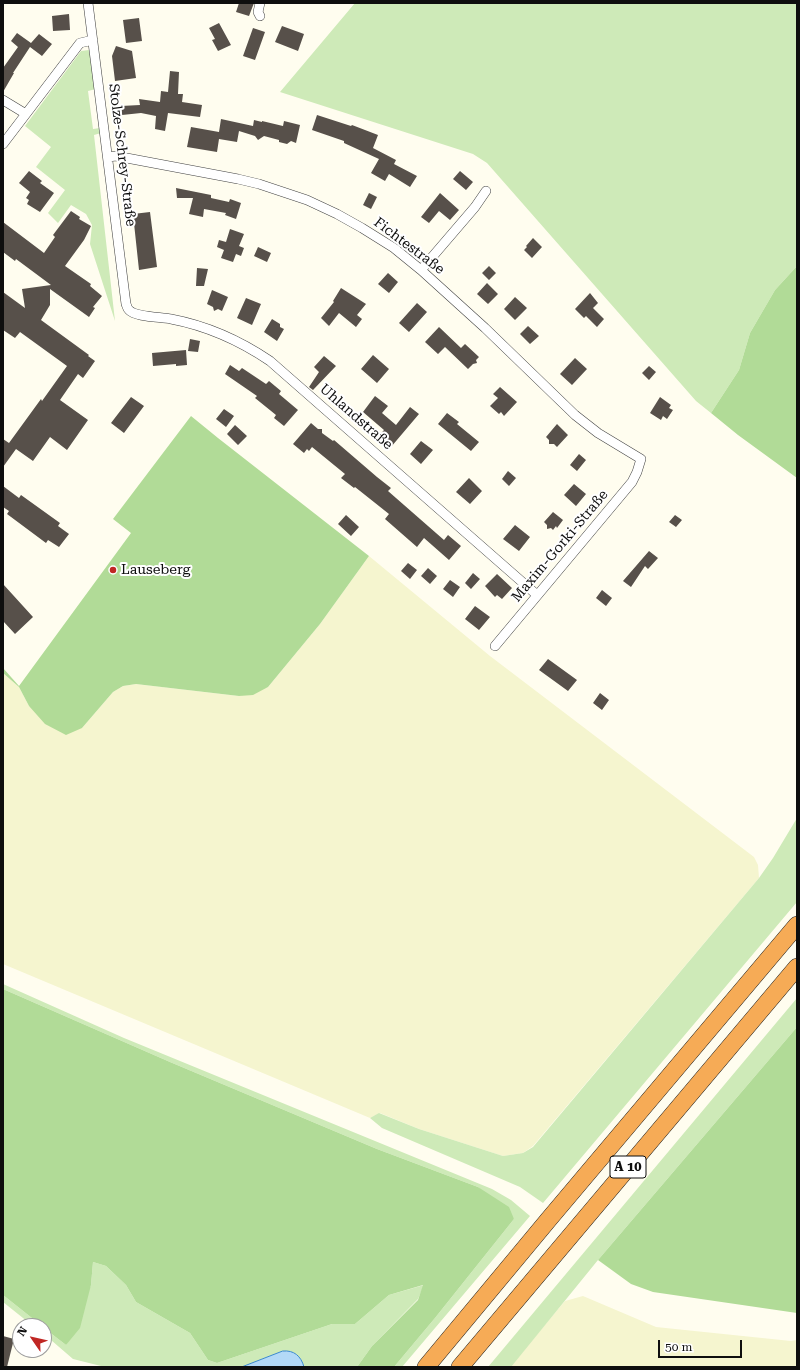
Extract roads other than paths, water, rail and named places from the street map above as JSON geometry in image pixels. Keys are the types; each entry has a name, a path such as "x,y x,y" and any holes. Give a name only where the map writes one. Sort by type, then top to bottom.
{"highway":[{"name":"A 10","path":"426,1367 797,925"},
{"name":"A 10","path":"460,1367 797,967"}],"street":[{"name":"Stolze-Schrey-Straße","path":"88,3 126,304 129,310"},
{"path":"260,3 258,12 260,16"},
{"path":"3,144 80,43 93,40"},
{"path":"3,100 26,114"},
{"name":"Fichtestraße","path":"108,157 116,156 245,180 292,194 336,214 362,228 394,248 421,270 484,328 575,416 598,433 641,459"},
{"path":"421,270 475,207 486,191"},
{"name":"Uhlandstraße","path":"129,310 136,314 196,324 227,335 251,348 270,361 537,595"},
{"name":"Maxim-Gorki-Straße","path":"495,646 632,482 641,459"}],"water":[{"path":"283,1351 296,1354 304,1367 242,1367"}],"place":[{"name":"Lauseberg","path":"113,570"}]}
